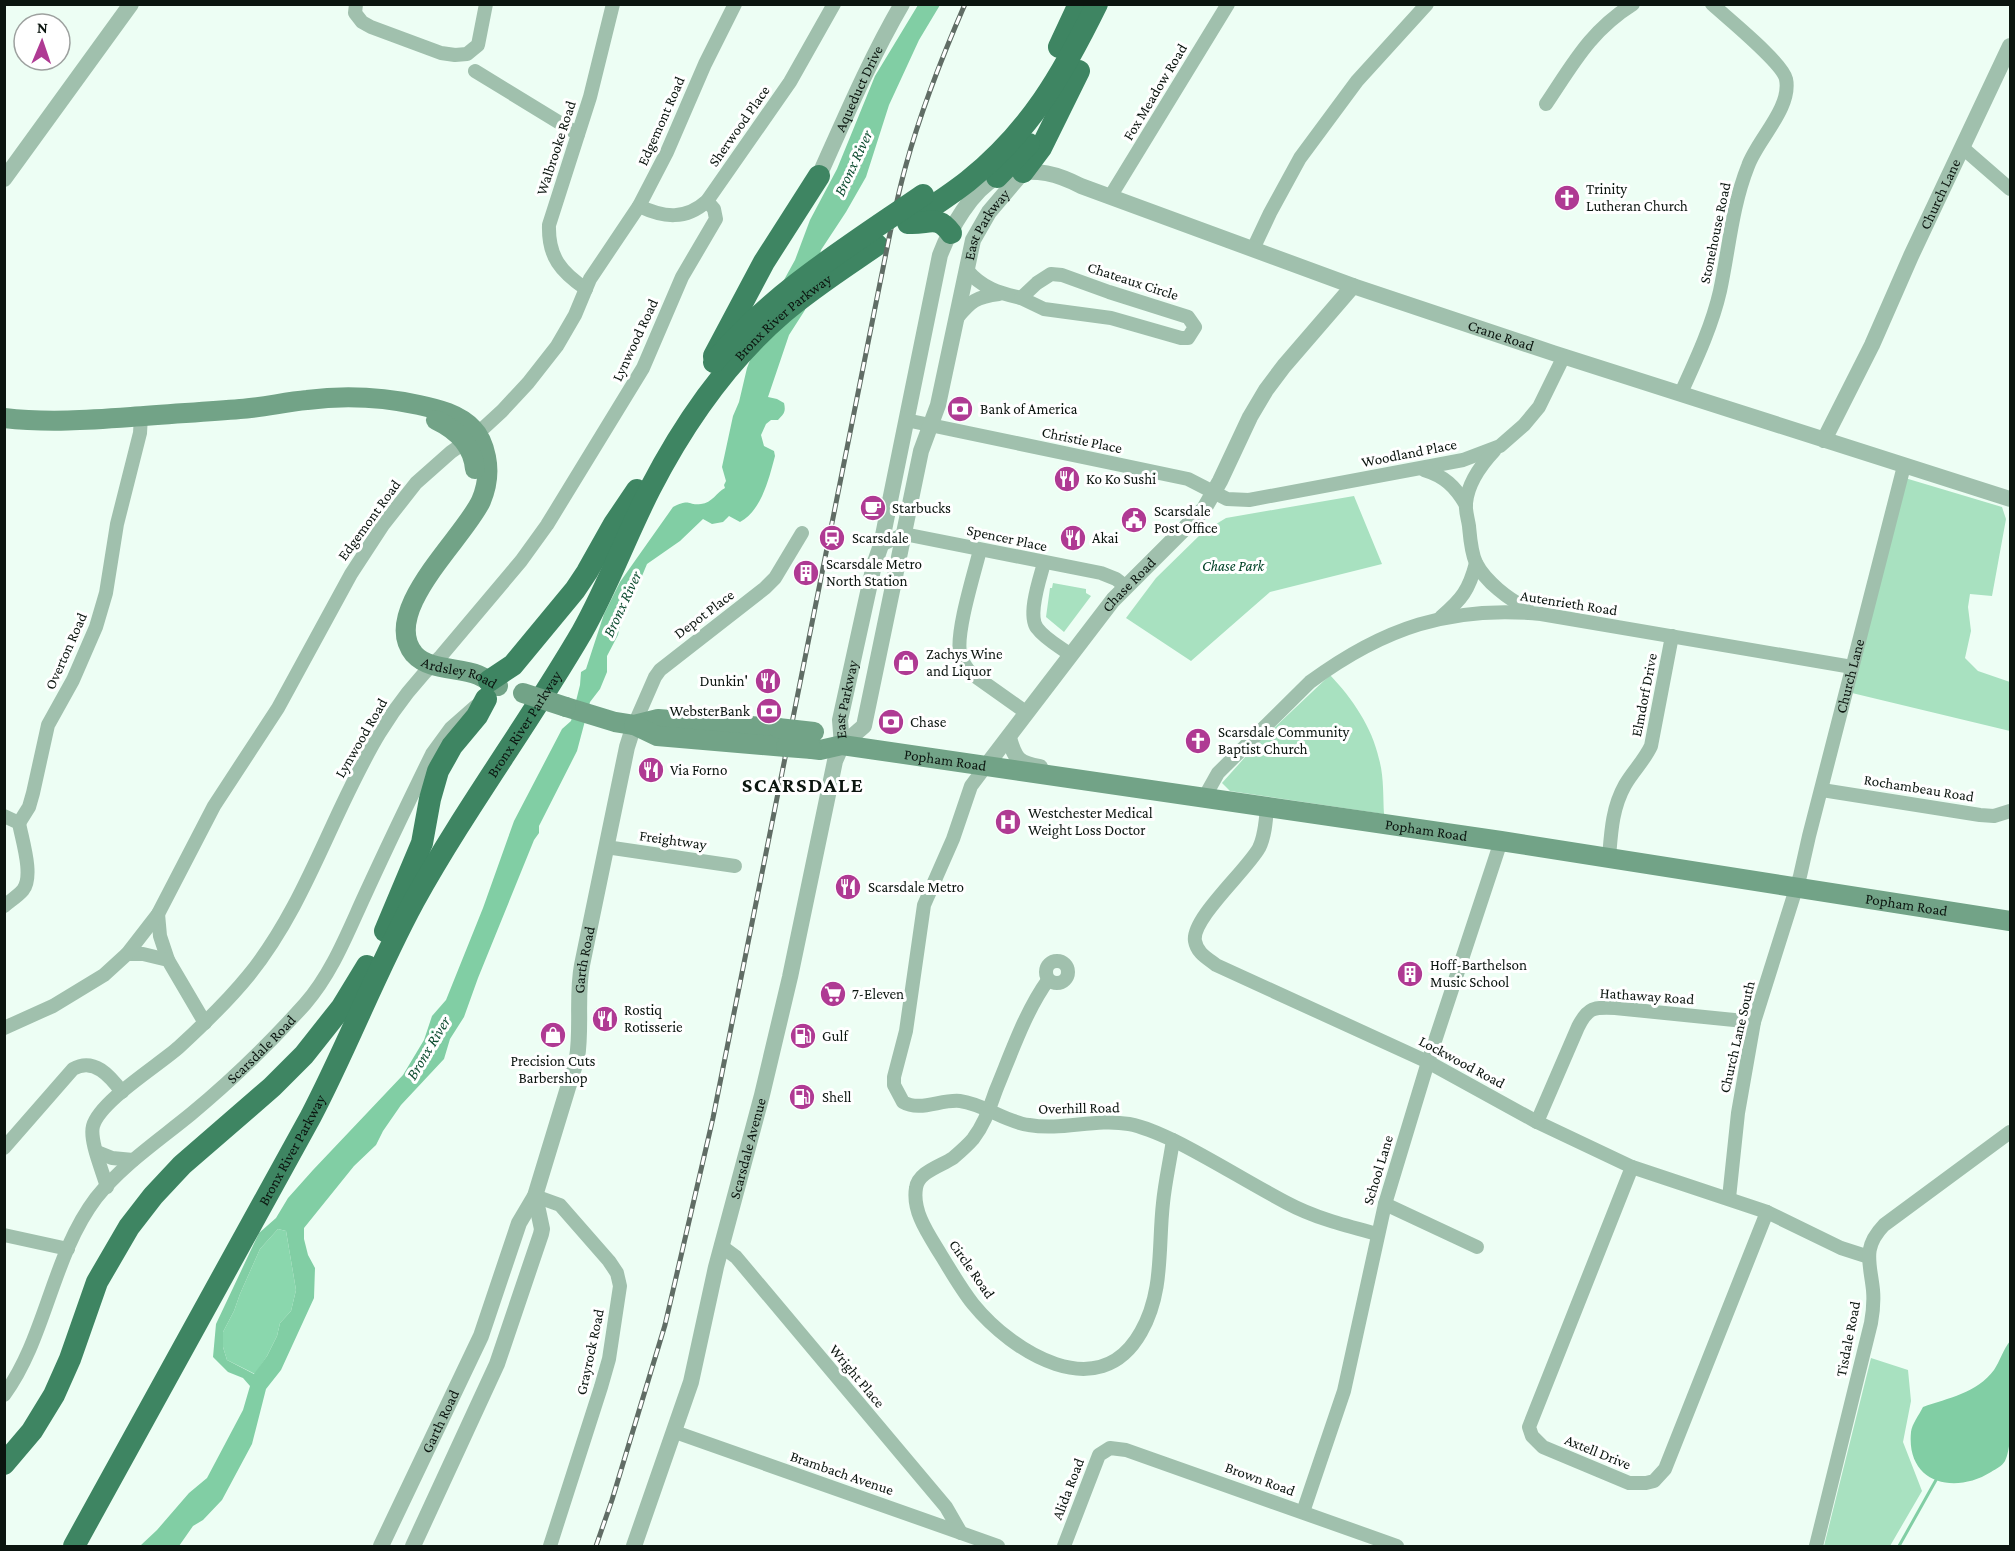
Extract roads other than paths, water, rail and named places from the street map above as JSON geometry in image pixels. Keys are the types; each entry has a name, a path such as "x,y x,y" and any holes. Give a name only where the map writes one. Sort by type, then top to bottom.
{"highway":[{"name":"Bronx River Parkway","path":"4,1464 32,1431 54,1395 70,1359 82,1319 97,1282 129,1227 153,1196 182,1165 276,1084 317,1040 354,989 423,862 571,629 675,416 753,320 784,293 916,214 1011,118 1047,69 1079,4"},
{"name":"Bronx River Parkway","path":"74,1546 311,1116 414,902 577,640 597,604 668,455 695,411 715,369 753,340 791,306 916,214 976,174 999,154 1027,123 1063,72 1097,4"},
{"path":"1010,178 1041,148 1113,4"},
{"path":"715,369 764,262 819,176"},
{"path":"916,214 938,221 947,240"},
{"path":"383,934 422,843 438,771 452,746 477,716 491,688 570,596 637,490"}],"main road":[{"path":"4,418 61,421 267,407 305,409 361,406 409,412 442,423 471,438"},
{"name":"Ardsley Road","path":"471,438 483,445 487,465 483,497 473,515 420,588 407,620 407,637 410,647 429,668 477,674 491,688"},
{"name":"Popham Road","path":"491,688 523,693 615,722 634,725 658,719 777,737 813,740 820,750 842,745 1060,776 1501,841 2010,921"}],"street":[{"path":"4,179 131,4"},
{"path":"356,4 355,13 362,22 371,27 441,53 454,55 467,54 478,45 486,4"},
{"name":"Walbrooke Road","path":"586,289 561,269 554,256 549,236 552,213 590,97 613,4"},
{"name":"Edgemont Road","path":"4,1028 72,996 104,975 128,954 158,914 214,806 278,708 364,552 416,483 471,438 528,383 557,346 575,315 592,277 639,206 667,152 705,64 735,4"},
{"name":"Sherwood Place","path":"639,206 662,215 675,216 687,214 707,201 790,82 834,4"},
{"name":"Aqueduct Drive","path":"819,176 877,49 902,4"},
{"name":"Fox Meadow Road","path":"1110,197 1228,4"},
{"path":"1253,249 1300,158 1357,81 1426,4"},
{"path":"1546,105 1586,44 1615,16 1633,4"},
{"name":"Stonehouse Road","path":"1681,393 1708,330 1719,293 1735,208 1748,164 1782,106 1785,91 1786,78 1775,62 1712,4"},
{"name":"Church Lane","path":"1824,440 1872,345 1911,256 1964,149 2010,46"},
{"path":"475,71 578,134"},
{"path":"1964,149 2010,189"},
{"name":"Crane Road","path":"1010,178 1035,171 1059,175 1110,197 1353,286 2010,499"},
{"name":"East Parkway","path":"842,745 840,720 947,240 971,201 1010,178"},
{"name":"East Parkway","path":"842,745 864,726 921,451 938,405 969,257 983,220 1010,178"},
{"name":"Lynwood Road","path":"107,1187 92,1133 94,1122 104,1108 205,1023 243,982 266,952 303,887 374,742 397,706 521,561 547,525 633,384 652,349 682,277 716,219 714,209 707,201"},
{"path":"947,240 958,241 969,257"},
{"name":"Chateaux Circle","path":"969,257 983,285 1001,293 1022,298 1044,309 1111,318 1181,338 1188,338 1195,327 1188,317 1062,275 1051,274 1037,283 1022,298"},
{"name":"Chase Road","path":"986,766 1125,586 1198,515 1214,493 1250,417 1266,390 1353,286"},
{"name":"Chateaux Circle","path":"957,318 978,297 1001,293"},
{"name":"Woodland Place","path":"1214,493 1232,500 1249,500 1422,469 1463,460 1500,446 1524,425 1539,407 1564,356"},
{"name":"Overton Road","path":"19,823 33,793 48,725 73,680 96,627 106,593 117,524 140,433 141,416"},
{"name":"Christie Place","path":"906,420 1188,479 1214,493"},
{"path":"1500,446 1477,472 1469,489 1466,505 1476,563 1494,586 1513,602 1541,614"},
{"name":"Church Lane","path":"1796,888 1904,466"},
{"path":"1422,469 1444,478 1456,488 1466,505"},
{"path":"881,544 905,527 886,518"},
{"name":"Spencer Place","path":"905,527 980,550 1101,573 1116,579 1125,586"},
{"name":"Depot Place","path":"634,725 660,670 765,588 775,578 802,533"},
{"path":"980,550 961,634 961,655 965,666 972,674 1027,713"},
{"path":"1044,563 1034,608 1034,621 1041,632 1071,655"},
{"path":"1439,619 1461,600 1468,589 1476,563"},
{"name":"Autenrieth Road","path":"1204,798 1218,773 1310,682 1341,660 1379,639 1410,627 1472,612 1510,611 1541,614 1852,667"},
{"name":"Elmdorf Drive","path":"1609,858 1615,808 1624,788 1652,746 1672,636"},
{"path":"854,655 864,663 876,666"},
{"name":"Scarsdale Road","path":"4,1395 28,1352 68,1249 88,1211 133,1160 213,1095 268,1043 315,992 338,954 432,754 459,718 491,688"},
{"name":"Garth Road","path":"381,1546 486,1323 519,1223 535,1196 577,1058 580,975 627,747 634,725"},
{"path":"1009,738 1013,753 1020,761 1060,776"},
{"name":"Scarsdale Avenue","path":"634,1546 692,1382 721,1246 762,1095 790,977 834,766 842,745"},
{"name":"Overhill Road","path":"986,766 971,786 956,833 924,905 906,1032 894,1077 894,1085 903,1102 912,1106 963,1101 1027,1125 1052,1126 1097,1122 1128,1124 1159,1133 1303,1210 1377,1234"},
{"name":"Rochambeau Road","path":"1822,790 1980,815 1994,816 2010,811"},
{"name":"Lockwood Road","path":"1267,807 1260,847 1195,930 1195,943 1199,952 1216,965 1428,1062 1537,1122 1632,1167 1767,1212 1841,1248 1869,1257"},
{"path":"4,816 19,823 28,871 23,890 4,906"},
{"name":"School Lane","path":"1303,1512 1344,1391 1385,1204 1428,1062 1501,841"},
{"name":"Freightway","path":"606,847 735,866"},
{"name":"Church Lane South","path":"1729,1198 1736,1122 1754,1022 1796,888"},
{"path":"158,914 160,936 168,960 205,1023"},
{"path":"128,954 143,954 168,960"},
{"name":"Circle Road","path":"1048,980 1024,1025 986,1121 965,1148 922,1176 916,1185 917,1209 930,1238 974,1305 1019,1346 1056,1365 1077,1370 1093,1369 1106,1365 1122,1355 1133,1344 1147,1320 1157,1289 1163,1202 1173,1140"},
{"name":"Hathaway Road","path":"1537,1122 1583,1016 1589,1010 1615,1008 1754,1022"},
{"path":"4,1148 77,1066 90,1065 100,1069 122,1092"},
{"name":"Tisdale Road","path":"1816,1546 1871,1323 1873,1290 1869,1246 1873,1236 1884,1225 2010,1132"},
{"path":"97,1152 112,1158 133,1160"},
{"name":"Axtell Drive","path":"1632,1167 1529,1426 1532,1436 1543,1447 1629,1482 1654,1481 1665,1469 1767,1212"},
{"name":"Garth Road","path":"413,1546 497,1364 509,1332 541,1234 542,1228 535,1196"},
{"name":"Grayrock Road","path":"535,1196 560,1205 609,1261 617,1273 620,1286 609,1359 550,1546"},
{"path":"1385,1204 1478,1247"},
{"path":"4,1235 68,1249"},
{"name":"Wright Place","path":"721,1246 736,1257 752,1275 946,1507 961,1533"},
{"path":"486,1323 509,1332"},
{"name":"Brambach Avenue","path":"675,1432 998,1546"},
{"name":"Brown Road","path":"1110,1448 1126,1450 1397,1546"},
{"name":"Alida Road","path":"1064,1546 1099,1455 1110,1448"}],"water":[{"name":"Bronx River","path":"918,5 940,5 919,40 889,105 866,177 821,250 805,310 789,335 768,397 784,403 785,411 778,420 771,420 766,424 761,435 764,446 774,451 775,456 759,502 748,517 740,522 729,516 723,522 712,524 703,519 680,541 647,564 622,616 618,635 607,656 607,672 600,689 590,702 577,751 539,826 539,833 534,840 464,1017 450,1039 444,1059 401,1105 376,1145 354,1166 304,1228 308,1255 315,1268 314,1298 281,1370 266,1389 252,1444 222,1500 203,1520 193,1526 179,1546 140,1546 189,1493 207,1478 243,1410 250,1386 243,1378 228,1372 213,1357 216,1324 259,1233 276,1218 288,1198 313,1170 403,1075 424,1040 432,1016 446,1000 483,908 514,821 562,729 571,721 581,672 586,669 604,614 620,582 673,507 686,503 705,503 725,488 726,481 722,467 733,416 739,402 747,368 774,298 795,260 810,220 837,169 875,76","holes":["278,1229 286,1231 296,1290 291,1311 280,1323 277,1336 267,1356 254,1374 227,1360 223,1347 223,1332 260,1249"]},
{"path":"2010,1341 2011,1422 2005,1461 1997,1469 1977,1479 1962,1483 1935,1480 1924,1473 1916,1463 1911,1449 1911,1432 1923,1407 1962,1394 1987,1378"}],"waterway":[{"path":"1899,1546 1936,1480"}],"railway":[{"path":"596,1546 665,1325 713,1118 898,194 925,104 965,4"}],"place":[{"name":"Trinity Lutheran Church","path":"1567,198"},
{"name":"Bank of America","path":"960,409"},
{"name":"Ko Ko Sushi","path":"1067,479"},
{"name":"Starbucks","path":"873,508"},
{"name":"Scarsdale Post Office","path":"1134,520"},
{"name":"Scarsdale","path":"832,538"},
{"name":"Akai","path":"1073,538"},
{"name":"Scarsdale Metro North Station","path":"806,573"},
{"name":"Zachys Wine and Liquor","path":"906,663"},
{"name":"Dunkin'","path":"768,681"},
{"name":"WebsterBank","path":"769,711"},
{"name":"Chase","path":"891,722"},
{"name":"Scarsdale Community Baptist Church","path":"1198,741"},
{"name":"Via Forno","path":"651,770"},
{"name":"Westchester Medical Weight Loss Doctor","path":"1008,822"},
{"name":"Scarsdale Metro","path":"848,887"},
{"name":"Hoff-Barthelson Music School","path":"1410,974"},
{"name":"7-Eleven","path":"833,994"},
{"name":"Rostiq Rotisserie","path":"605,1019"},
{"name":"Precision Cuts Barbershop","path":"553,1035"},
{"name":"Gulf","path":"803,1036"},
{"name":"Shell","path":"802,1097"}],"district":[{"name":"SCARSDALE","path":"803,785"}],"park label":[{"name":"Chase Park","path":"1233,566"}]}
